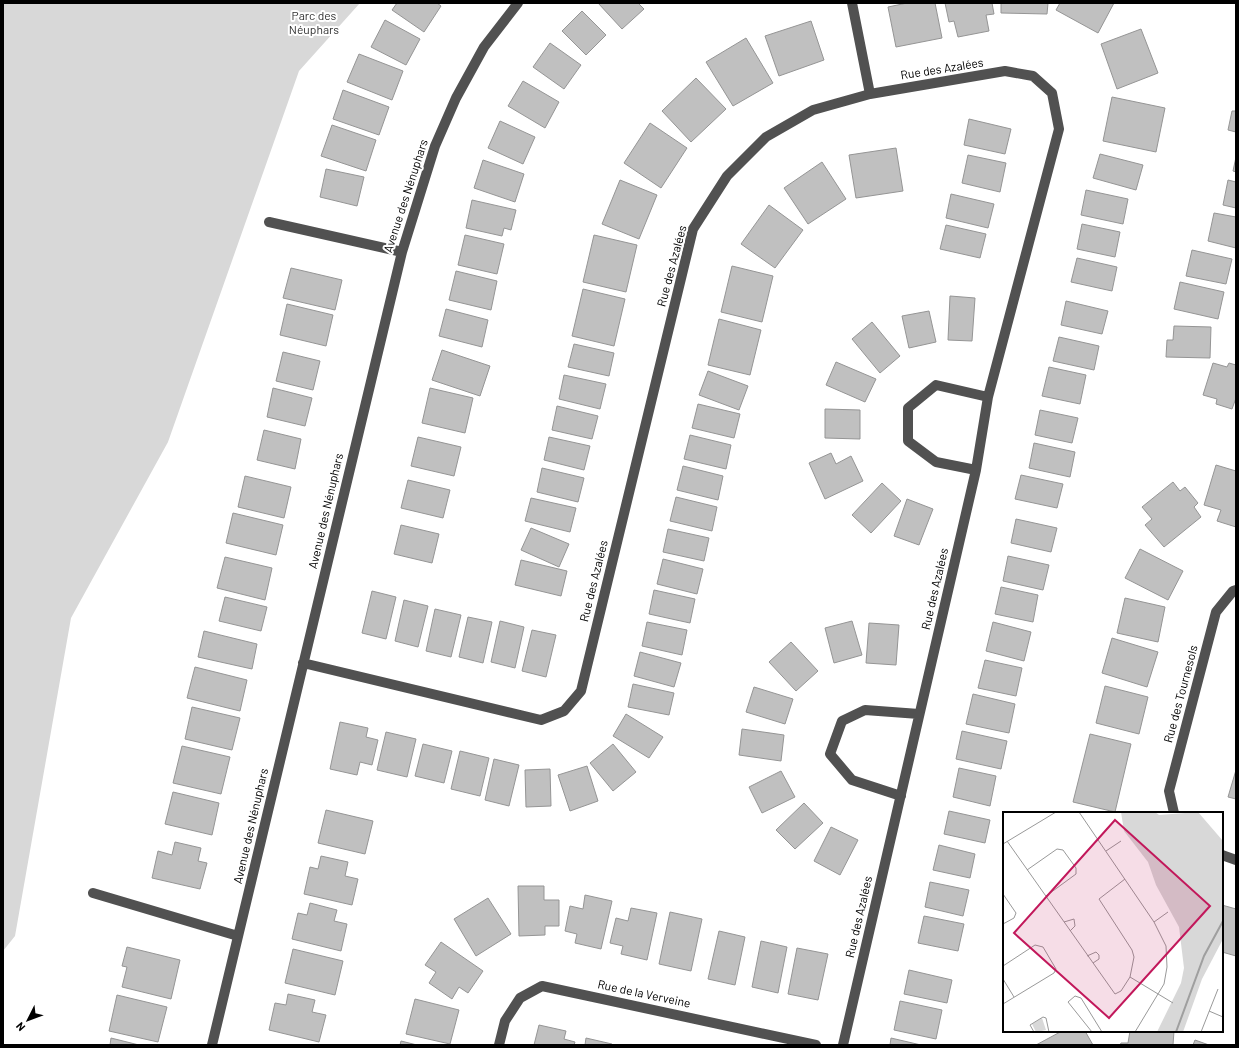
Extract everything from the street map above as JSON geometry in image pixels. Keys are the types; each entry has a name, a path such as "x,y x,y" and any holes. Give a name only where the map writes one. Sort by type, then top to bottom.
{"street":[{"name":"Avenue des Nénuphars","path":"212,1045 402,252 435,146 456,98 484,47 518,3"},
{"path":"852,3 870,94"},
{"name":"Rue des Azalées","path":"303,663 542,720 564,712 581,691 693,229 727,176 766,137 813,110 870,94 1005,71 1033,76 1052,93 1059,129 988,397 976,470 843,1045"},
{"path":"269,222 402,252"},
{"path":"976,470 936,462 908,441 908,408 936,385 988,397"},
{"name":"Rue des Tournesols","path":"1174,812 1169,792 1216,612 1233,591 1236,590"},
{"path":"901,796 852,780 830,754 842,722 865,710 919,714"},
{"path":"1223,855 1236,860"},
{"path":"93,893 238,936"},
{"name":"Rue de la Verveine","path":"499,1045 505,1021 520,998 542,986 816,1045"}],"green space":[{"name":"Parc des Néuphars","path":"3,3 360,3 299,71 168,442 71,618 15,936 3,951"}],"building":[{"path":"397,3 437,3 441,6 424,32 392,10"},
{"path":"598,3 638,3 644,9 622,29"},
{"path":"907,3 935,3 942,38 896,47 888,7"},
{"path":"945,3 992,3 994,14 986,15 989,31 958,37 954,21 949,22"},
{"path":"1001,3 1048,3 1047,14 1001,13"},
{"path":"1060,3 1114,3 1098,33 1056,10"},
{"path":"582,11 606,35 586,55 562,31"},
{"path":"385,20 420,39 406,65 371,47"},
{"path":"811,21 824,60 779,76 765,36"},
{"path":"1141,29 1158,73 1117,89 1101,44"},
{"path":"746,38 773,83 733,106 706,62"},
{"path":"550,43 581,65 564,89 533,67"},
{"path":"359,54 403,71 392,100 347,82"},
{"path":"696,78 726,109 691,142 662,111"},
{"path":"523,81 559,102 545,128 508,106"},
{"path":"343,90 389,107 379,135 333,119"},
{"path":"1112,97 1165,108 1156,152 1103,141"},
{"path":"1232,111 1236,111 1236,132 1228,130"},
{"path":"969,119 1011,129 1005,154 964,145"},
{"path":"500,121 535,137 523,164 488,148"},
{"path":"650,123 687,148 661,188 624,163"},
{"path":"332,125 376,140 366,171 321,156"},
{"path":"896,148 903,191 856,198 849,155"},
{"path":"1100,154 1143,165 1136,190 1093,178"},
{"path":"968,155 1006,163 1000,192 962,183"},
{"path":"1236,157 1236,172 1233,171"},
{"path":"483,160 524,174 515,202 474,188"},
{"path":"822,162 846,199 808,224 784,188"},
{"path":"326,169 364,177 357,206 320,197"},
{"path":"620,180 657,195 639,239 602,224"},
{"path":"1228,180 1236,182 1236,208 1223,205"},
{"path":"1086,190 1128,199 1123,224 1081,215"},
{"path":"951,194 994,204 988,228 946,218"},
{"path":"472,200 516,210 511,230 504,228 502,236 466,228"},
{"path":"769,205 803,230 775,268 741,244"},
{"path":"1214,213 1236,217 1236,248 1208,241"},
{"path":"1082,224 1120,232 1115,257 1077,249"},
{"path":"946,225 986,234 980,258 940,249"},
{"path":"465,235 504,244 497,274 458,265"},
{"path":"594,235 637,245 626,292 583,282"},
{"path":"1192,250 1232,259 1226,284 1186,276"},
{"path":"1077,258 1117,267 1112,291 1071,282"},
{"path":"732,266 773,276 762,322 721,312"},
{"path":"291,268 342,280 335,310 283,298"},
{"path":"456,271 497,281 491,310 449,300"},
{"path":"1180,282 1224,292 1218,319 1174,309"},
{"path":"583,289 625,299 614,346 572,336"},
{"path":"950,296 975,298 972,341 948,340"},
{"path":"1066,301 1108,311 1102,334 1061,325"},
{"path":"287,304 333,315 326,346 280,335"},
{"path":"446,309 488,320 482,347 439,336"},
{"path":"929,311 936,342 909,348 902,316"},
{"path":"719,319 761,330 750,375 708,365"},
{"path":"872,322 900,356 880,373 852,339"},
{"path":"1174,326 1211,327 1210,358 1166,357 1167,340 1173,340"},
{"path":"1059,337 1099,346 1094,370 1053,361"},
{"path":"574,344 614,353 609,376 568,367"},
{"path":"442,350 490,366 480,396 432,380"},
{"path":"283,352 320,361 313,390 276,381"},
{"path":"836,362 876,379 865,402 826,385"},
{"path":"1213,363 1227,367 1229,363 1236,365 1236,398 1232,409 1216,404 1217,399 1203,395"},
{"path":"1049,367 1086,375 1080,404 1042,396"},
{"path":"708,371 748,386 739,410 699,395"},
{"path":"564,375 606,384 600,409 559,399"},
{"path":"273,388 312,398 305,426 267,417"},
{"path":"430,388 473,398 465,433 422,423"},
{"path":"698,404 740,414 734,438 692,428"},
{"path":"557,406 598,416 592,439 552,430"},
{"path":"825,409 860,410 860,439 825,438"},
{"path":"1040,410 1078,418 1072,443 1035,435"},
{"path":"264,430 301,439 295,469 257,460"},
{"path":"690,435 731,445 726,469 684,459"},
{"path":"418,437 461,447 454,476 411,466"},
{"path":"549,437 590,446 584,470 544,460"},
{"path":"1034,443 1075,452 1070,477 1029,468"},
{"path":"831,453 836,464 851,456 863,481 825,499 809,463"},
{"path":"1216,465 1236,471 1236,527 1217,521 1221,510 1204,505"},
{"path":"683,466 723,476 718,500 677,490"},
{"path":"542,468 584,478 578,502 537,492"},
{"path":"1021,475 1063,484 1057,508 1015,499"},
{"path":"245,476 291,487 284,518 238,507"},
{"path":"408,480 450,490 443,518 401,508"},
{"path":"1173,482 1180,491 1185,487 1198,503 1194,507 1201,517 1164,547 1145,525 1152,519 1142,507"},
{"path":"882,483 901,501 871,533 852,515"},
{"path":"676,497 717,507 712,531 670,521"},
{"path":"531,498 576,508 570,532 525,521"},
{"path":"907,499 933,509 919,545 894,536"},
{"path":"233,513 283,525 276,555 226,543"},
{"path":"1016,519 1057,528 1051,552 1011,543"},
{"path":"401,525 439,534 432,563 394,554"},
{"path":"531,528 569,544 559,567 521,550"},
{"path":"668,529 709,538 704,561 663,552"},
{"path":"1140,549 1183,571 1168,600 1125,578"},
{"path":"1008,556 1049,565 1043,590 1003,581"},
{"path":"225,557 272,568 265,600 217,588"},
{"path":"663,559 703,569 697,594 657,584"},
{"path":"521,560 567,571 561,596 515,585"},
{"path":"1001,587 1038,595 1033,622 995,614"},
{"path":"654,590 695,599 690,623 649,614"},
{"path":"372,591 396,597 386,639 362,633"},
{"path":"225,597 267,607 261,631 219,621"},
{"path":"1125,598 1165,607 1158,642 1117,633"},
{"path":"404,600 428,606 418,647 395,641"},
{"path":"435,609 461,615 451,657 426,651"},
{"path":"468,617 492,622 483,663 459,657"},
{"path":"500,621 524,627 515,668 491,662"},
{"path":"852,621 862,655 834,663 825,628"},
{"path":"647,622 687,630 682,655 642,646"},
{"path":"993,622 1031,632 1024,661 986,651"},
{"path":"869,623 899,625 896,665 866,663"},
{"path":"532,630 556,635 546,677 522,671"},
{"path":"204,631 257,644 252,669 198,657"},
{"path":"1112,638 1158,652 1147,687 1102,673"},
{"path":"791,642 818,671 796,691 769,662"},
{"path":"640,652 681,663 674,687 634,676"},
{"path":"985,660 1022,668 1016,696 978,688"},
{"path":"195,667 247,680 240,711 187,698"},
{"path":"633,684 674,693 669,715 628,707"},
{"path":"1105,686 1148,697 1139,734 1096,723"},
{"path":"754,687 793,699 785,724 746,712"},
{"path":"973,694 1015,704 1009,733 966,724"},
{"path":"192,707 240,718 232,750 185,739"},
{"path":"626,714 663,737 649,758 613,736"},
{"path":"340,722 368,728 366,737 378,740 372,765 360,762 357,775 330,769"},
{"path":"742,729 784,735 781,761 739,755"},
{"path":"962,731 1007,741 1001,769 956,759"},
{"path":"386,732 416,739 407,777 377,770"},
{"path":"1090,734 1131,744 1115,812 1073,802"},
{"path":"423,744 452,751 444,783 415,776"},
{"path":"613,744 636,772 613,791 590,763"},
{"path":"182,746 230,757 221,794 173,783"},
{"path":"460,751 489,758 480,796 451,789"},
{"path":"494,759 519,765 509,806 485,800"},
{"path":"587,766 598,801 570,811 558,775"},
{"path":"959,768 996,776 990,806 953,797"},
{"path":"550,769 551,806 526,807 525,770"},
{"path":"1236,770 1236,799 1228,797"},
{"path":"781,771 795,797 762,813 749,787"},
{"path":"173,792 219,803 212,835 165,824"},
{"path":"804,803 823,823 795,849 776,830"},
{"path":"326,810 373,821 365,854 318,843"},
{"path":"949,811 990,820 985,843 944,834"},
{"path":"831,827 858,840 840,875 814,861"},
{"path":"175,842 201,848 198,861 207,863 200,889 152,878 158,851 172,855"},
{"path":"939,845 975,854 970,878 933,870"},
{"path":"321,856 348,862 345,876 358,879 352,905 304,894 310,867 318,869"},
{"path":"930,882 969,890 963,916 925,907"},
{"path":"518,886 544,886 544,900 559,900 559,926 545,926 545,935 519,936"},
{"path":"585,895 612,901 601,949 575,943 577,934 565,931 570,906 583,909"},
{"path":"488,898 511,934 476,956 454,919"},
{"path":"310,903 337,910 334,921 347,924 341,951 292,939 298,913 307,915"},
{"path":"1223,905 1236,909 1236,956 1223,952"},
{"path":"631,908 657,913 647,960 621,954 623,946 610,943 616,918 628,921"},
{"path":"670,912 702,919 691,971 659,964"},
{"path":"924,916 964,924 958,951 918,943"},
{"path":"719,931 745,937 735,985 708,979"},
{"path":"761,941 787,947 778,993 752,987"},
{"path":"441,942 483,971 468,993 459,987 452,999 429,983 436,972 425,965"},
{"path":"127,947 180,960 171,999 122,987 127,967 122,966"},
{"path":"797,948 828,954 818,1000 788,994"},
{"path":"293,949 343,961 335,995 285,983"},
{"path":"909,970 952,980 947,1003 904,994"},
{"path":"288,994 315,1000 312,1012 326,1015 319,1042 269,1030 275,1003 286,1005"},
{"path":"117,995 167,1007 158,1042 109,1031"},
{"path":"415,999 459,1010 450,1044 406,1034"},
{"path":"900,1001 942,1010 936,1039 894,1030"},
{"path":"539,1025 566,1031 564,1039 575,1042 574,1045 534,1045"},
{"path":"1060,1032 1086,1032 1093,1045 1036,1045"},
{"path":"1130,1032 1174,1032 1173,1045 1120,1045 1121,1043 1128,1043"},
{"path":"111,1038 139,1045 110,1045"},
{"path":"586,1038 612,1044 612,1045 585,1045"},
{"path":"891,1038 921,1045 890,1045"},
{"path":"1195,1040 1209,1045 1193,1045"},
{"path":"401,1041 417,1045 400,1045"}]}
